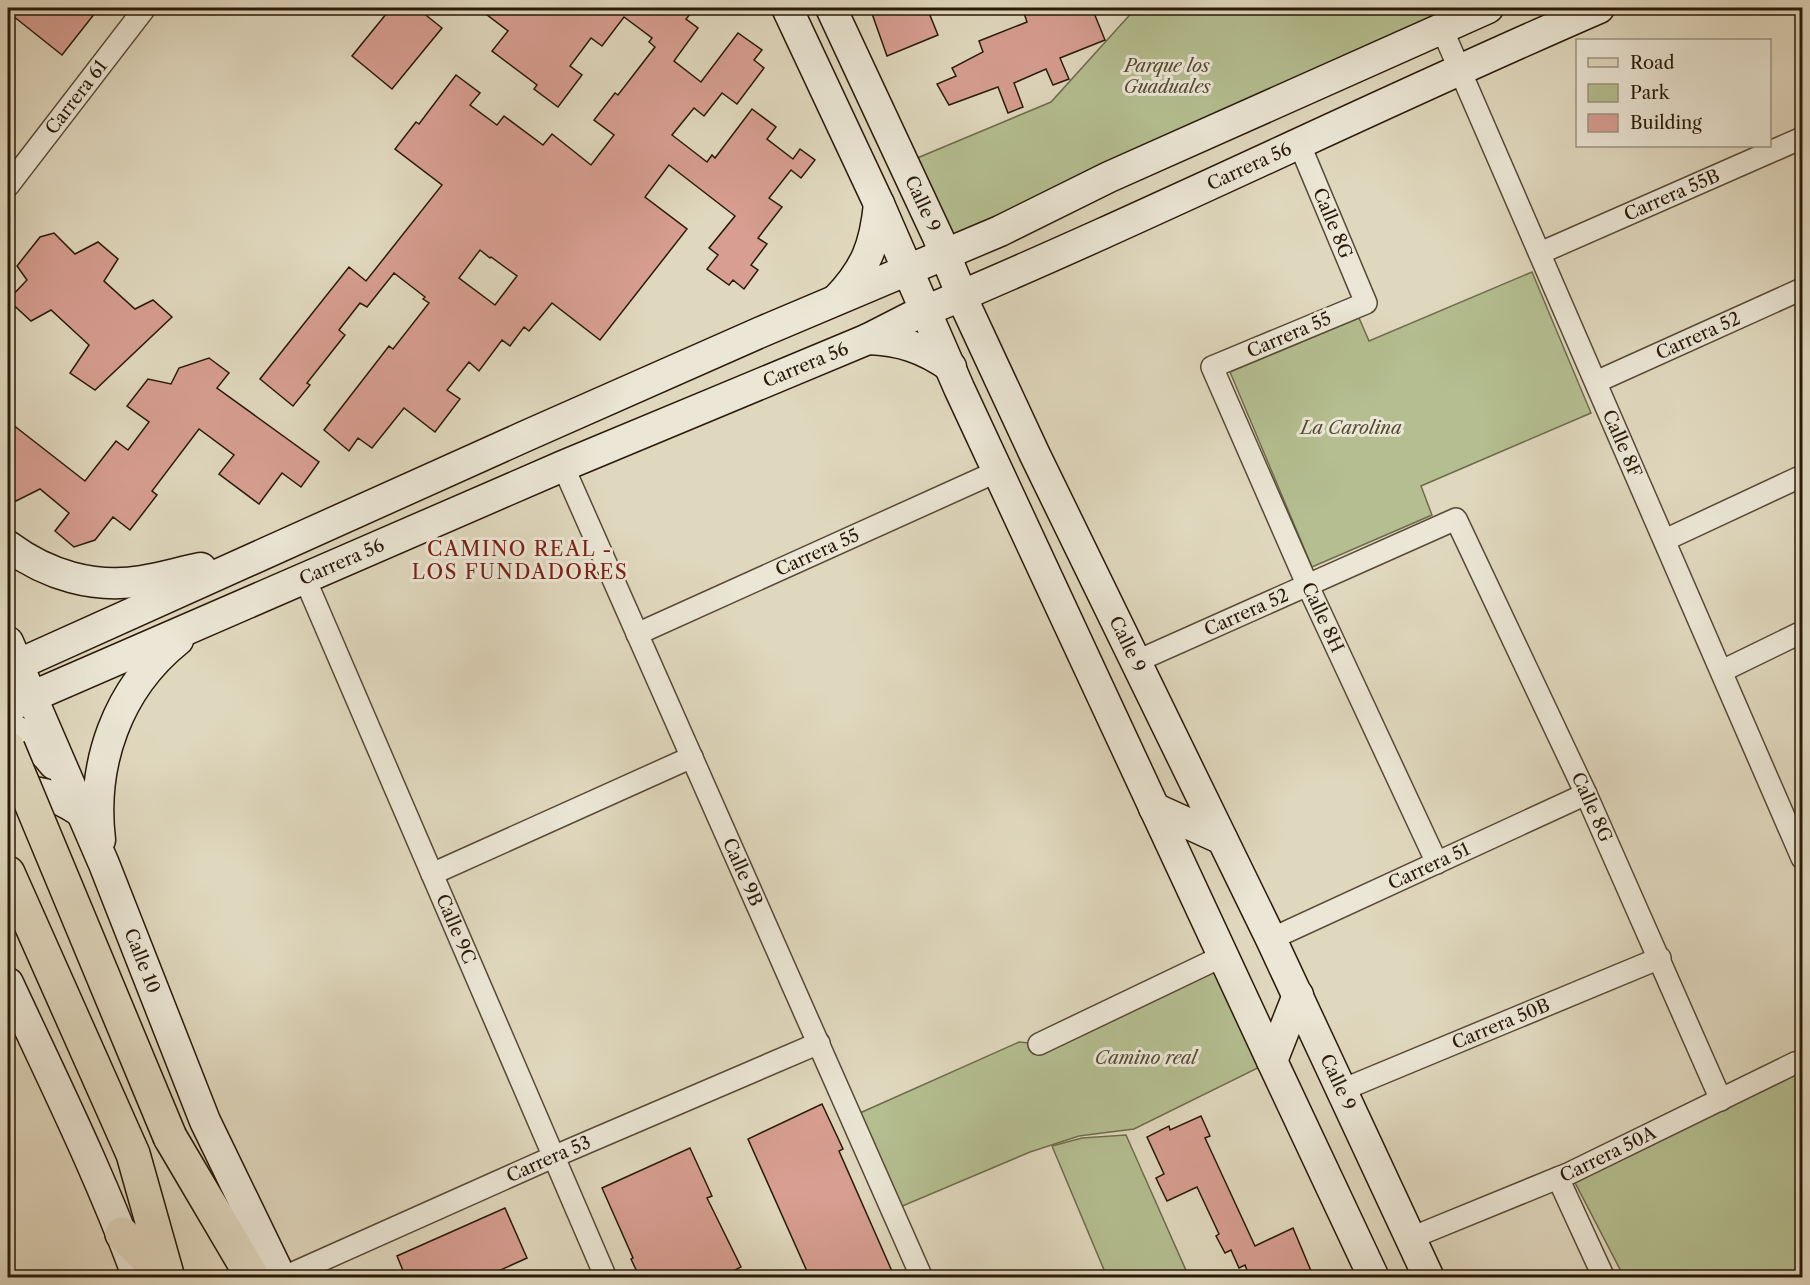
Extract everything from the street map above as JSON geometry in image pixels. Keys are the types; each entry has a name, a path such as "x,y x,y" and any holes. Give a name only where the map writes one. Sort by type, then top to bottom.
{"main road":[{"path":"8,748 170,1137 253,1278"},
{"path":"8,873 133,1154 167,1278"},
{"path":"122,1234 167,1278"}],"street":[{"name":"Carrera 61","path":"8,186 145,8"},
{"path":"787,8 879,204 998,471 1374,1278"},
{"name":"Calle 9","path":"831,8 1035,455 1298,995 1429,1278"},
{"name":"Carrera 56","path":"15,701 305,579 563,466 868,339 1460,68 1599,8"},
{"path":"10,663 999,231 1109,177 1466,14"},
{"name":"Calle 8F","path":"1466,14 1460,68 1803,858"},
{"name":"Carrera 55B","path":"1540,253 1803,138"},
{"name":"Calle 8G","path":"1299,143 1366,303"},
{"path":"835,302 854,281 868,258 876,231 879,204"},
{"name":"Carrera 52","path":"1596,382 1803,289"},
{"name":"Carrera 55","path":"1212,368 1366,303"},
{"path":"868,339 891,340 913,345 933,354 951,367"},
{"name":"Calle 8H","path":"1212,368 1307,584 1437,863"},
{"name":"Calle 9B","path":"563,466 922,1278"},
{"name":"Carrera 55","path":"637,634 998,471"},
{"path":"1665,540 1803,476"},
{"name":"Calle 8G","path":"1456,519 1586,794 1721,1100"},
{"name":"Carrera 52","path":"1135,662 1456,519"},
{"path":"8,546 26,559 55,572 84,580 114,583 142,581 256,557"},
{"name":"Calle 9C","path":"305,579 606,1278"},
{"path":"104,864 98,823 98,792 102,762 114,723 134,687 160,655 184,635 210,618"},
{"path":"1722,671 1803,632"},
{"name":"Calle 10","path":"10,663 15,701 66,781 80,811 104,864 205,1121 281,1278"},
{"path":"8,726 25,736 48,756 66,781"},
{"path":"432,874 692,757"},
{"path":"8,797 36,792 59,798 80,811"},
{"name":"Carrera 51","path":"1271,939 1586,794"},
{"path":"1154,808 1222,839"},
{"path":"1040,1044 1223,956"},
{"name":"Carrera 50B","path":"1342,1090 1660,958"},
{"path":"8,983 95,1171 138,1278"},
{"path":"1272,1061 1298,995"},
{"name":"Carrera 53","path":"281,1278 552,1157 819,1043"},
{"name":"Carrera 50A","path":"1411,1238 1558,1178 1795,1063 1803,1062"},
{"path":"1558,1178 1604,1278"}],"green space":[{"name":"Parque los Guaduales","path":"1136,8 1460,8 945,255 903,164 1051,102"},
{"name":"La Carolina","path":"1532,272 1591,413 1421,486 1432,515 1312,567 1230,372 1359,318 1369,341"},
{"name":"Camino real","path":"1223,956 1272,1061 1134,1129 1079,1136 1030,1152 893,1210 851,1117 1019,1042 1040,1044"},
{"path":"1802,1062 1802,1277 1624,1277 1570,1173"},
{"path":"1126,1135 1189,1277 1107,1277 1052,1146 1082,1138"}],"building":[{"path":"8,8 99,8 62,55 8,12"},
{"path":"391,8 417,8 442,28 392,89 352,56"},
{"path":"478,8 695,8 686,19 698,28 674,61 701,82 738,33 762,50 754,60 764,68 737,104 722,93 704,116 694,108 672,135 707,162 712,155 715,158 752,109 776,127 767,139 793,159 800,149 815,160 801,178 791,170 769,198 782,207 758,238 767,244 751,265 758,270 744,289 733,280 729,285 707,269 718,255 709,248 735,216 669,165 645,197 687,229 600,340 552,303 529,331 524,327 510,346 502,340 479,371 469,362 447,390 460,399 435,432 404,408 372,448 358,438 349,451 324,430 389,346 393,349 429,303 423,299 425,297 394,273 367,307 360,303 339,330 345,335 307,383 310,385 293,406 260,379 349,267 366,281 442,185 395,149 416,122 419,124 456,75 480,93 470,105 497,125 504,116 543,145 552,134 591,165 614,135 594,120 615,93 618,95 655,47 649,42 652,38 624,17 602,46 591,38 570,66 582,75 558,107 534,89 537,85 492,51 508,31","holes":["480,250 517,276 495,305 459,278"]},
{"path":"870,8 927,8 938,35 887,56"},
{"path":"1039,8 1092,8 1105,40 1060,58 1069,79 1053,85 1046,69 1014,83 1023,107 1008,113 998,87 949,105 937,84 956,76 952,68 983,52 979,41 1027,22 1024,13"},
{"path":"54,233 75,254 98,242 118,259 104,281 135,309 153,300 172,317 95,390 70,373 89,345 51,310 31,321 8,300 27,280 17,266 40,237"},
{"path":"209,358 229,373 217,388 319,462 301,487 282,473 259,504 219,474 234,455 199,429 152,491 157,495 130,530 113,517 95,540 74,547 55,531 69,513 40,489 8,505 8,421 85,481 116,441 128,450 149,422 127,406 148,379 171,384 179,368"},
{"path":"822,1104 843,1149 839,1151 895,1278 810,1278 748,1139"},
{"path":"1201,1116 1210,1136 1205,1138 1255,1246 1293,1228 1314,1278 1250,1278 1245,1265 1239,1268 1231,1250 1225,1253 1216,1236 1219,1234 1197,1187 1167,1201 1156,1178 1164,1174 1147,1137 1169,1126 1170,1130"},
{"path":"690,1148 712,1196 707,1198 741,1267 720,1278 640,1278 602,1188"},
{"path":"505,1208 527,1258 483,1278 406,1278 397,1256"}],"district":[{"name":"CAMINO REAL - LOS FUNDADORES","path":"520,560"}]}
